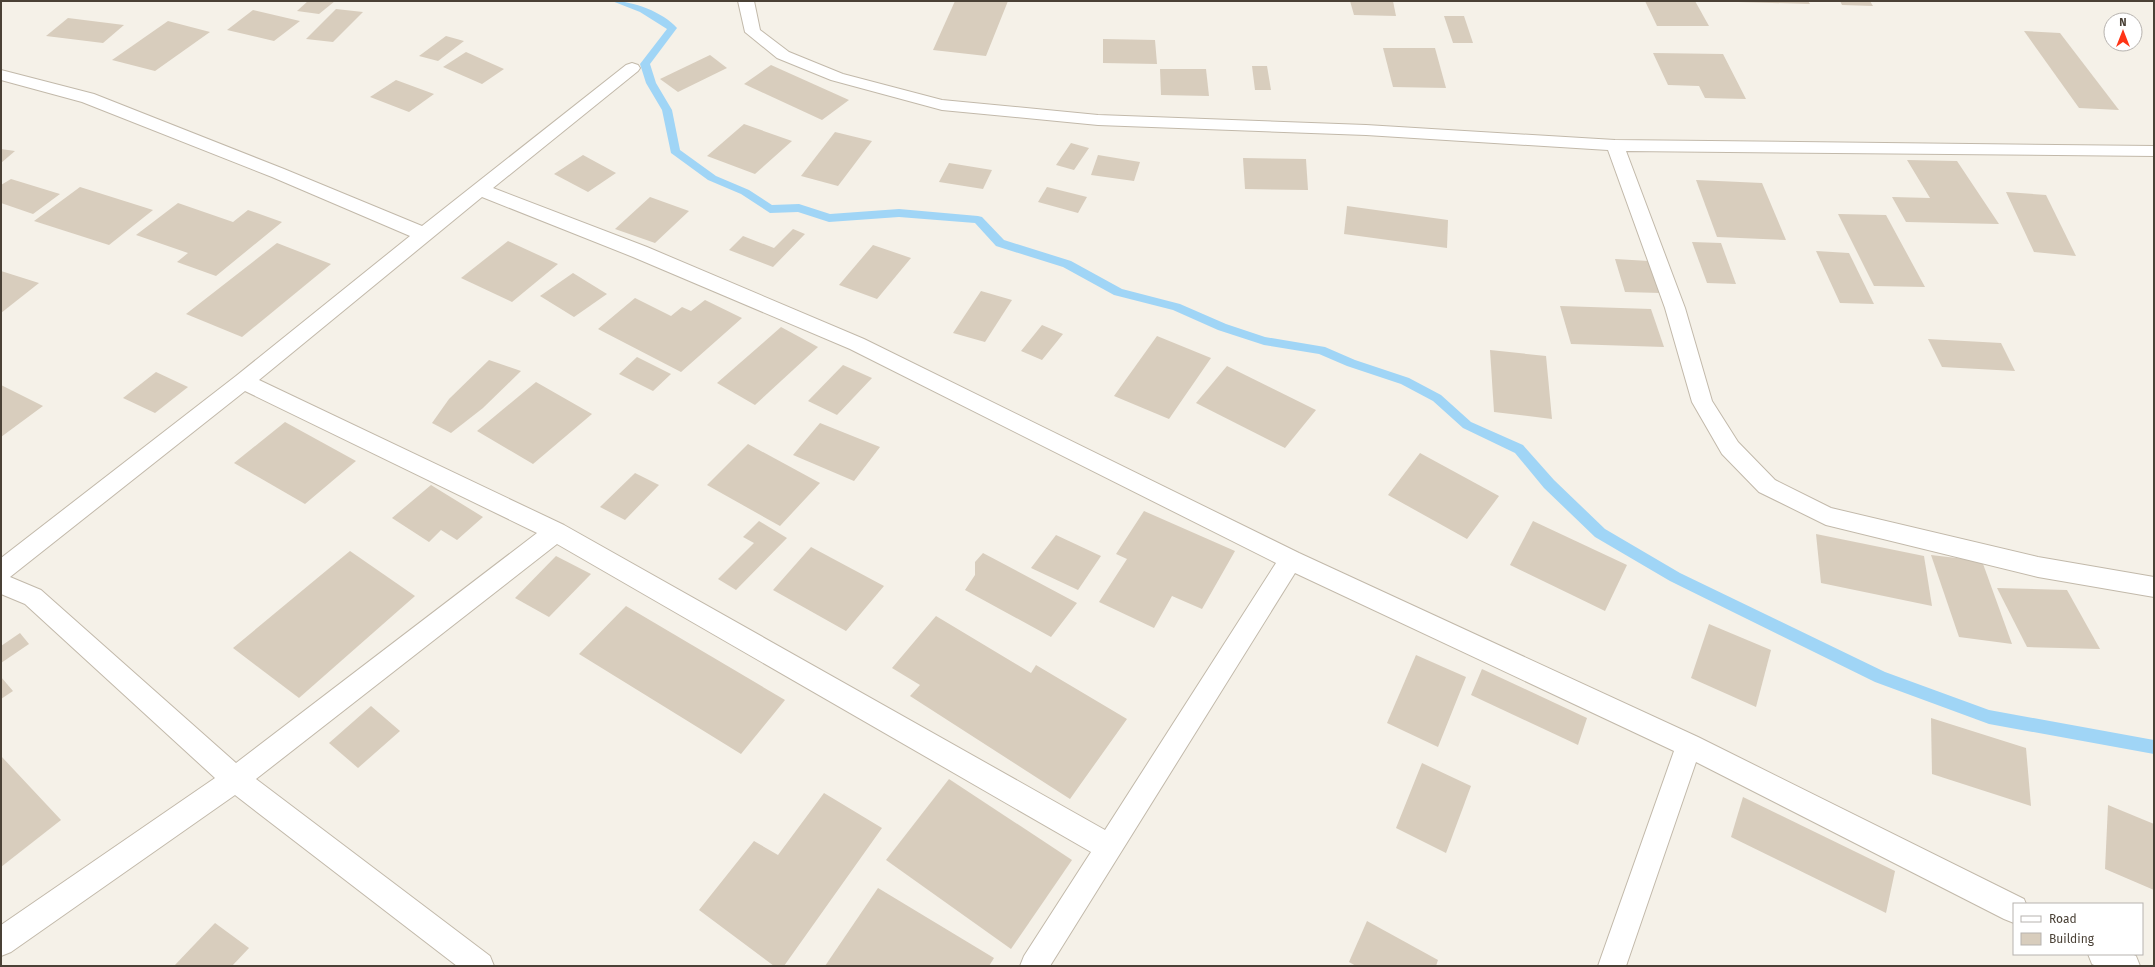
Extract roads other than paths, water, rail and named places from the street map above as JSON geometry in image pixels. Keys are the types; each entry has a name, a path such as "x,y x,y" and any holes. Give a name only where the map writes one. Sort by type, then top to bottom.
{"street":[{"path":"746,1 753,32 783,55 837,77 942,105 1098,120 1366,130 1615,145 2154,151"},
{"path":"1,571 243,381 423,234 632,68"},
{"path":"1,75 88,98 423,234"},
{"path":"1615,145 1675,308 1702,402 1730,448 1767,486 1826,516 2038,567 2154,587"},
{"path":"480,189 640,252 857,344 1291,560 1689,745 2013,908"},
{"path":"243,381 556,532 1110,848"},
{"path":"1,942 235,779 556,532"},
{"path":"1034,966 1291,560"},
{"path":"1,584 33,597 235,779 480,966"},
{"path":"1612,966 1689,745"},
{"path":"2104,955 2126,966"}],"waterway":[{"path":"617,1 643,10 672,28 645,64 651,83 667,110 675,151 712,178 745,192 770,209 799,208 829,218 899,213 978,220 1000,243 1067,264 1118,292 1176,307 1222,327 1264,341 1321,350 1351,363 1405,381 1437,398 1467,425 1519,449 1549,484 1600,533 1675,577 1880,677 1989,717 2154,747"}]}
